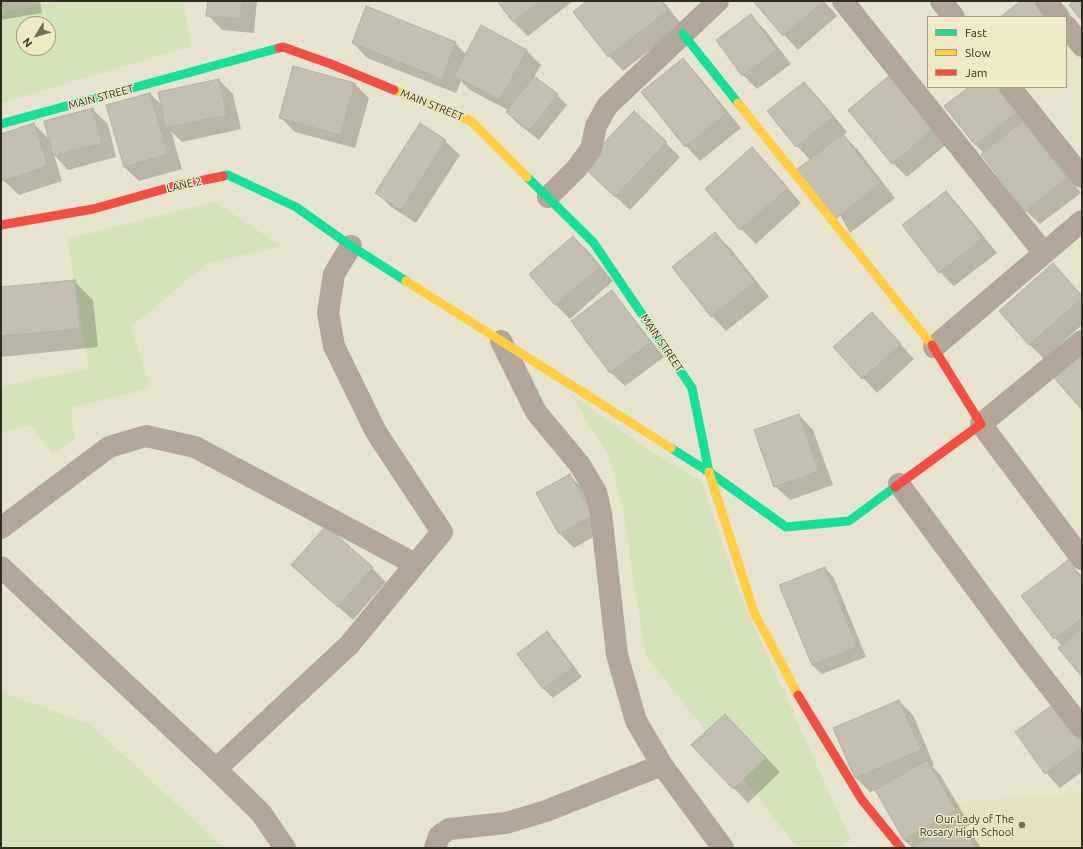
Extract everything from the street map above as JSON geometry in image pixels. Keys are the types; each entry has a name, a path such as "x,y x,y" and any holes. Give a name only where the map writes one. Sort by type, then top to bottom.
{"street":[{"path":"843,1 1044,253"},
{"path":"941,1 953,16"},
{"path":"1046,1 1058,16"},
{"path":"548,197 577,168 590,149 596,126 607,106 683,34 704,6"},
{"path":"1067,27 1082,46"},
{"path":"683,34 934,347 981,424 1082,559"},
{"name":"MAIN STREET","path":"1,124 283,47 332,64 471,121 593,242 692,388 709,472 754,612 799,696 862,800 901,848"},
{"path":"1011,88 1082,177"},
{"name":"LANE 2","path":"1,225 93,209 175,186 228,175 296,207 351,246 709,472 786,528 849,521 981,424"},
{"path":"934,347 1082,222"},
{"path":"216,769 350,645 442,532 376,432 334,346 328,313 334,274 351,246"},
{"path":"501,341 536,412 580,465 596,492 601,513 617,655 636,722 662,765 723,848"},
{"path":"981,424 1082,341"},
{"path":"1,528 110,447 146,436 195,447 415,564"},
{"path":"899,484 1020,648 1082,728"},
{"path":"1,567 261,813 285,848"},
{"path":"435,848 439,836 449,829 506,823 546,811 662,765"}],"shaded area":[{"name":"Our Lady of The Rosary High School","path":"1082,792 1082,848 974,848 948,803"}],"green space":[{"path":"65,1 184,1 191,46 1,103 1,12"},
{"path":"215,202 281,246 206,264 131,327 151,388 71,408 75,439 52,454 32,425 1,432 1,386 89,369 67,239"},
{"path":"571,394 644,447 702,482 739,593 851,841 835,848 798,848 645,654 623,511 610,459"},
{"path":"1,692 90,724 224,848 1,848"}],"building":[{"path":"208,1 242,1 240,19 206,16"},
{"path":"497,1 541,1 513,22"},
{"path":"587,1 661,1 668,10 608,57 573,12"},
{"path":"753,1 824,1 783,36"},
{"path":"1021,1 1041,1 1053,16 1001,16"},
{"path":"1073,1 1082,1 1082,21 1069,5"},
{"path":"366,6 456,42 442,79 352,43"},
{"path":"751,14 777,50 742,76 716,40"},
{"path":"481,25 527,50 500,100 454,76"},
{"path":"683,58 727,113 685,147 641,92"},
{"path":"293,66 355,83 341,135 279,118"},
{"path":"890,75 935,128 892,164 848,110"},
{"path":"534,76 558,94 529,131 506,112"},
{"path":"219,79 227,115 166,128 158,92"},
{"path":"804,82 833,117 796,147 767,111"},
{"path":"968,88 1005,88 1021,109 975,145 944,106"},
{"path":"150,93 168,154 124,167 106,105"},
{"path":"93,108 102,143 53,156 44,121"},
{"path":"634,111 667,142 615,197 582,166"},
{"path":"1023,121 1067,178 1025,211 981,154"},
{"path":"34,123 48,166 3,181 1,175 1,134"},
{"path":"420,123 446,140 401,210 375,193"},
{"path":"843,134 881,183 835,219 796,170"},
{"path":"752,147 788,188 740,230 705,189"},
{"path":"946,191 983,238 939,273 902,225"},
{"path":"715,232 755,282 711,317 672,267"},
{"path":"573,236 600,267 555,305 529,274"},
{"path":"1053,263 1082,296 1082,298 1029,345 999,311"},
{"path":"75,280 80,329 1,336 1,287"},
{"path":"612,290 651,342 610,373 571,321"},
{"path":"872,312 901,344 862,379 833,347"},
{"path":"1082,350 1082,410 1049,372"},
{"path":"799,414 819,471 774,487 754,430"},
{"path":"570,474 593,515 559,534 536,493"},
{"path":"326,526 373,567 338,607 291,565"},
{"path":"1068,560 1082,579 1082,618 1054,639 1021,596"},
{"path":"825,567 857,647 812,665 779,585"},
{"path":"1082,628 1082,677 1058,648"},
{"path":"547,631 573,667 543,689 517,654"},
{"path":"899,700 921,750 855,778 833,728"},
{"path":"1055,703 1082,740 1082,747 1045,774 1015,732"},
{"path":"725,714 766,758 733,789 691,745"},
{"path":"927,760 956,810 904,840 875,790"},
{"path":"959,820 976,848 912,848"}],"traffic: fast":[{"path":"683,34 738,103"},
{"path":"1,124 279,48"},
{"path":"223,176 228,175 296,207 351,246 406,281"},
{"path":"527,177 593,242 692,388 709,472"},
{"path":"671,448 709,472 786,527 849,521 895,487"}],"traffic: slow":[{"path":"394,90 471,121 527,177"},
{"path":"738,103 932,345"},
{"path":"406,281 671,448"},
{"path":"709,472 754,612 798,695"}],"traffic: jam":[{"path":"279,48 283,47 331,64 394,90"},
{"path":"1,225 93,209 175,186 223,176"},
{"path":"895,487 981,424 932,345"},
{"path":"798,695 862,800 901,848"}],"place":[{"name":"Our Lady of The Rosary High School","path":"1022,825"}]}
